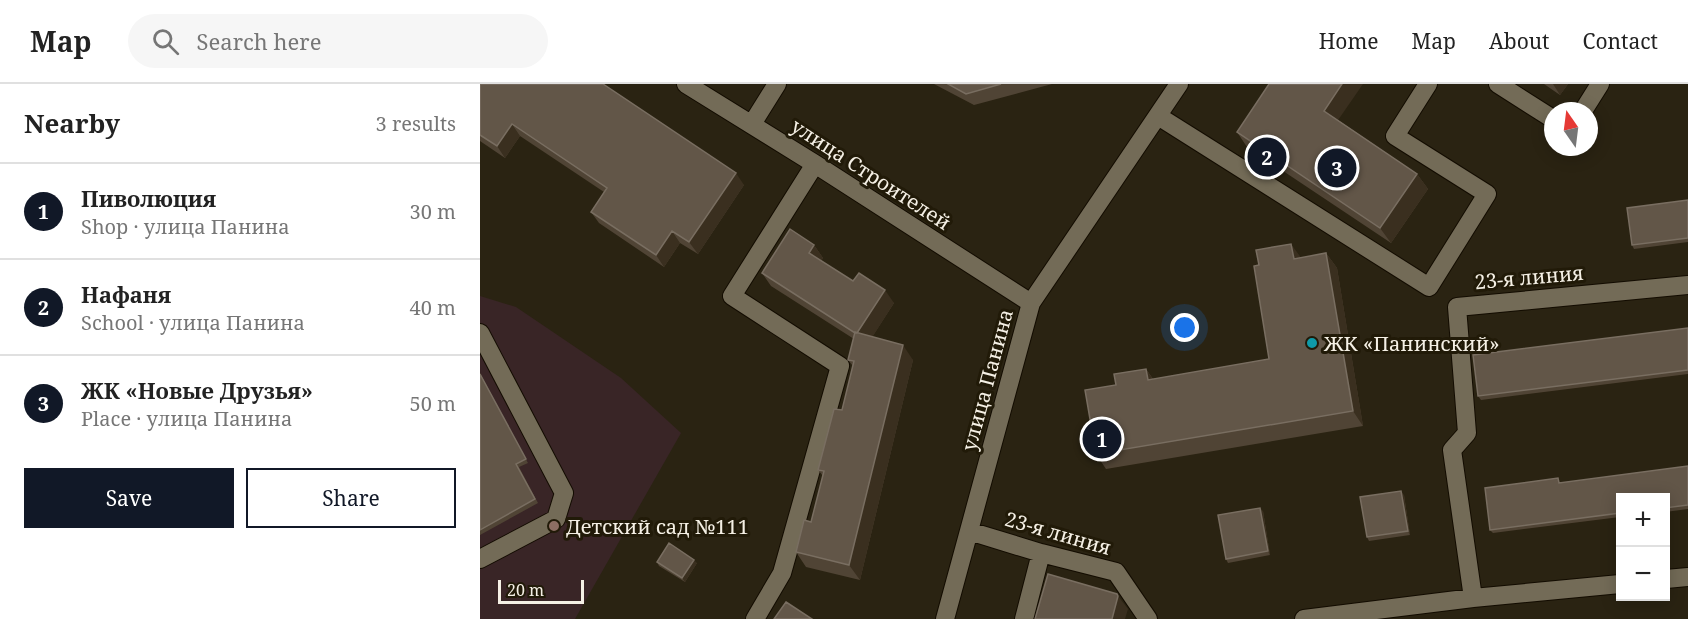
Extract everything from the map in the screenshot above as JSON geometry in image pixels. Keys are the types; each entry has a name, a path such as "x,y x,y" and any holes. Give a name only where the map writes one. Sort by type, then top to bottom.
{"street":[{"name":"улица Строителей","path":"686,84 816,164 1031,303"},
{"path":"752,124 777,84"},
{"name":"улица Панина","path":"945,619 1031,303 1179,84"},
{"path":"1158,116 1429,287 1487,194 1395,136 1428,84"},
{"path":"1498,84 1544,113"},
{"path":"1589,102 1600,84"},
{"path":"755,619 782,573 840,366 732,296 816,164"},
{"name":"23-я линия","path":"1473,598 1452,450 1467,433 1456,307 1688,285"},
{"path":"480,333 564,493 556,519 480,559"},
{"name":"23-я линия","path":"969,531 1041,553 1116,572 1148,619"},
{"path":"1023,619 1041,553"},
{"path":"1670,579 1688,577"},
{"path":"1304,619 1473,598 1616,584"}],"shaded area":[{"name":"Детский сад №111","path":"480,296 516,307 621,378 681,433 575,619 480,619"}],"building":[{"path":"480,84 603,84 736,173 689,242 672,231 656,255 591,212 607,188 512,124 497,146 480,135"},
{"path":"948,84 1001,84 966,94"},
{"path":"1269,84 1342,84 1324,111 1417,174 1380,228 1237,132"},
{"path":"1688,200 1688,238 1632,245 1627,208"},
{"path":"790,229 814,245 809,253 853,281 859,273 885,290 857,333 762,273"},
{"name":"ЖК «Панинский»","path":"1291,244 1294,259 1326,253 1353,411 1096,454 1085,390 1116,385 1114,374 1146,369 1148,380 1269,359 1254,266 1259,265 1256,250"},
{"path":"1688,328 1688,370 1478,396 1473,355"},
{"path":"855,332 903,345 849,565 796,552 804,520 811,522 824,471 818,470 834,409 842,410 854,361 848,360"},
{"path":"480,374 526,459 516,464 535,499 480,530"},
{"path":"1688,466 1688,505 1670,507 1670,493 1616,493 1616,514 1490,530 1485,488 1558,478 1559,483"},
{"path":"1401,491 1408,531 1367,537 1360,497"},
{"path":"1260,508 1268,551 1226,559 1218,515"},
{"path":"669,543 694,560 682,578 657,562"},
{"path":"1048,574 1117,594 1112,619 1035,619"},
{"path":"786,602 812,619 774,619"}],"place":[{"name":"Нафаня","path":"1267,157"},
{"name":"ЖК «Новые Друзья»","path":"1337,168"},
{"name":"ЖК «Панинский»","path":"1312,343"},
{"name":"Пиволюция","path":"1102,439"},
{"name":"Детский сад №111","path":"554,526"}]}
